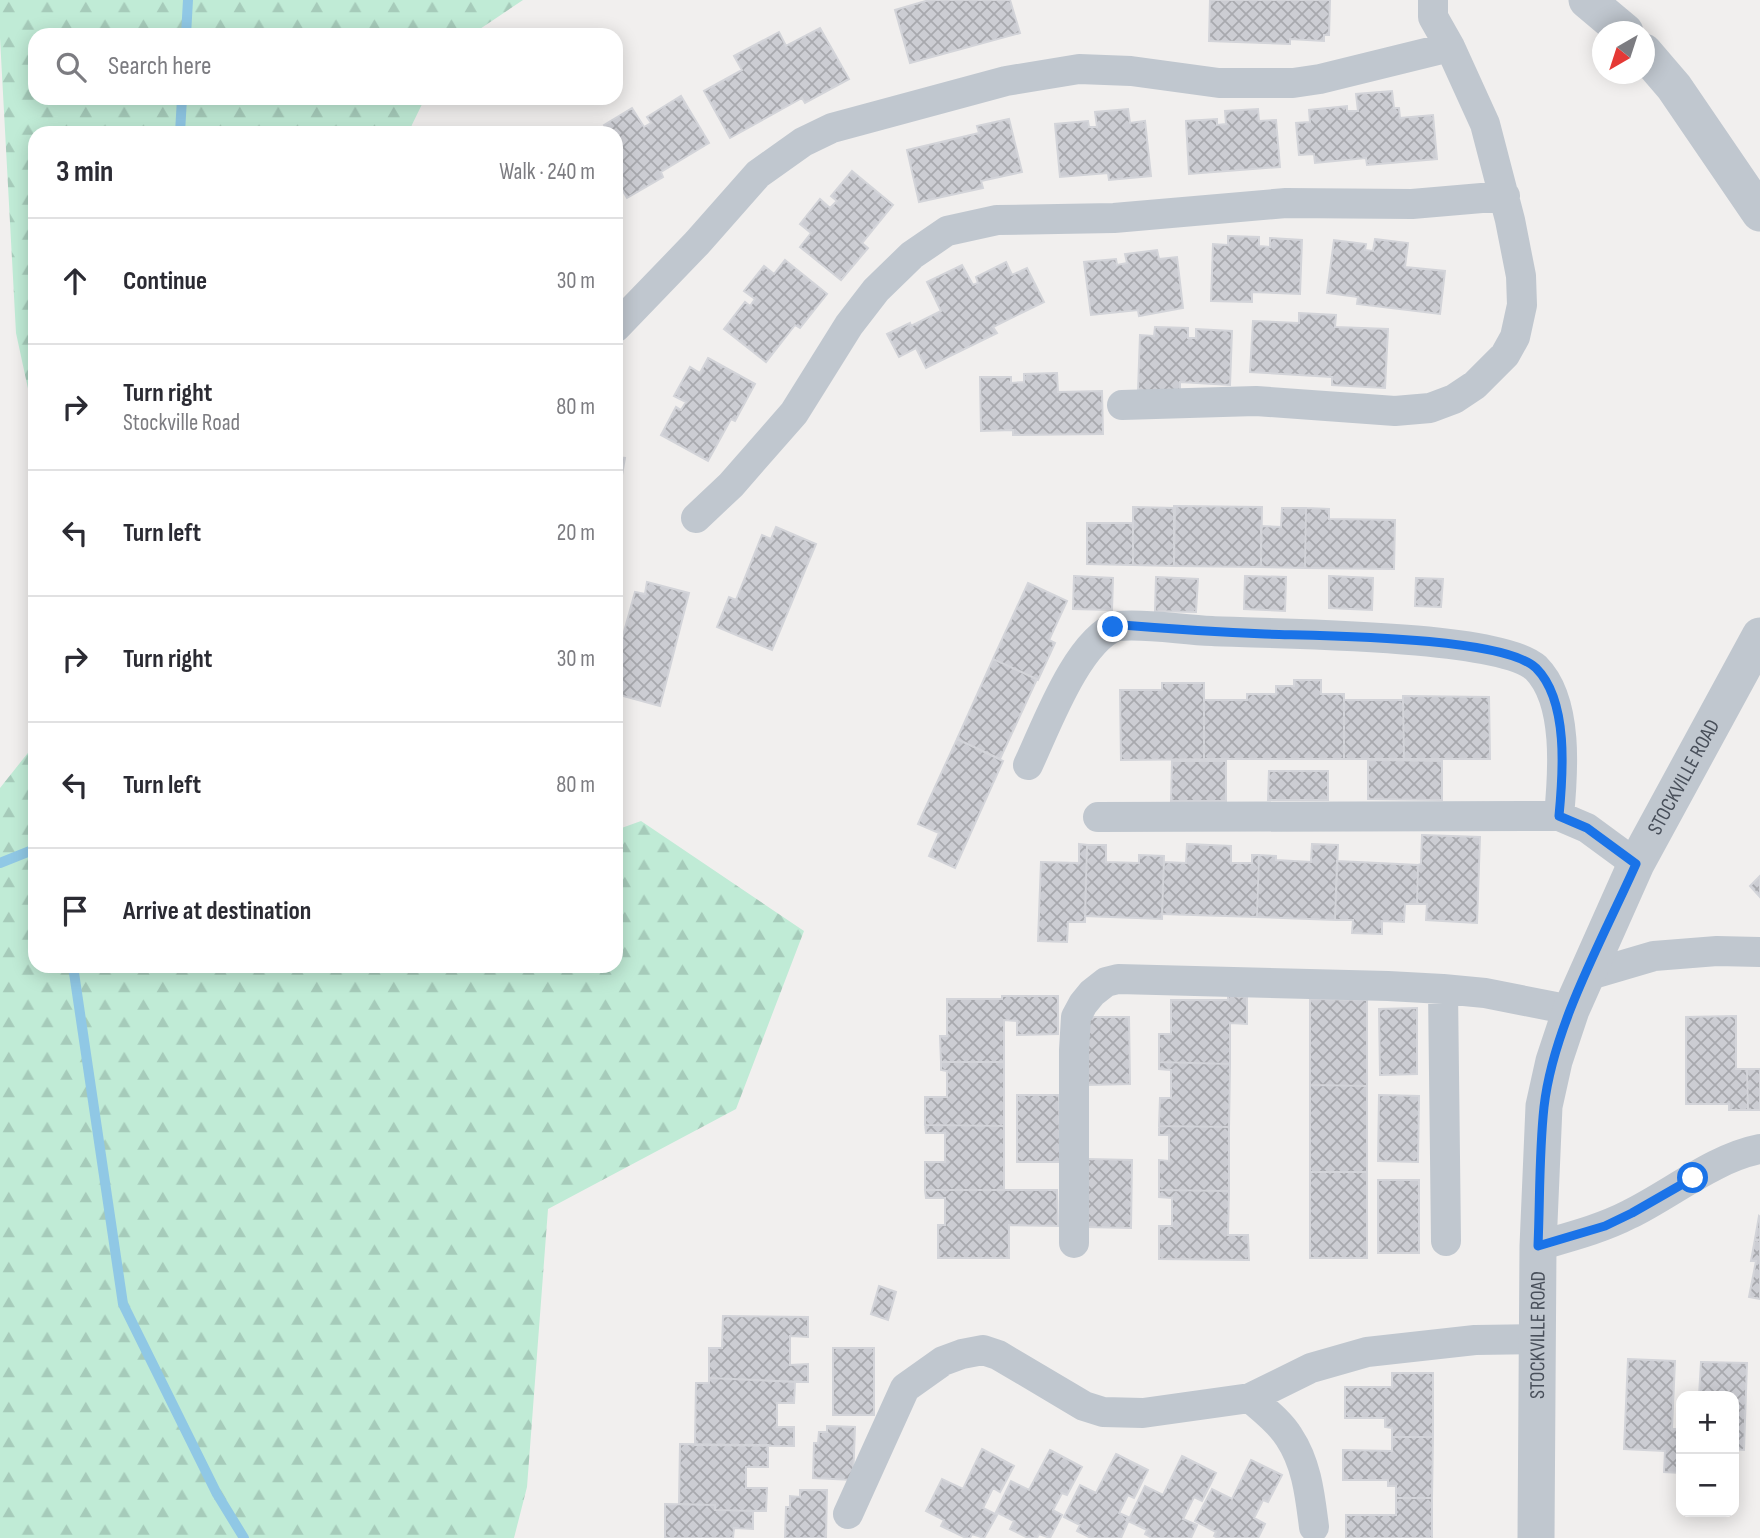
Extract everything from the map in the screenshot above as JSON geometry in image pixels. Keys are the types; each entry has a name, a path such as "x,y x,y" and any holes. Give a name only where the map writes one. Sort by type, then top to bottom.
{"street":[{"path":"1122,405 1256,401 1395,411 1430,408 1454,399 1475,385 1505,355 1516,337 1521,319 1521,276 1505,196 1485,124 1450,47 1433,17 1433,0"},
{"path":"1587,0 1612,21"},
{"path":"623,320 697,243 758,174 803,142 832,128 1006,81 1079,69 1131,71 1219,83 1293,83 1320,79 1450,47"},
{"path":"1655,65 1674,87 1760,213"},
{"path":"695,518 731,485 794,413 849,325 876,290 903,262 947,230 997,220 1114,218 1286,203 1412,204 1505,196"},
{"path":"1028,765 1076,666 1101,636 1117,626 1419,641 1497,651 1522,659 1540,674 1553,698 1563,746 1559,816"},
{"name":"STOCKVILLE ROAD","path":"1536,1538 1538,1246 1544,1106 1554,1061 1571,1010 1636,864 1760,636"},
{"path":"1098,817 1559,816 1587,828 1636,864"},
{"path":"1586,976 1654,956 1717,951 1760,952"},
{"path":"1074,1243 1076,1017 1083,1004 1106,982 1118,979 1443,989 1485,993 1571,1010"},
{"path":"1443,989 1446,1241"},
{"path":"1538,1246 1605,1226 1713,1168 1760,1149"},
{"path":"848,1514 905,1388 943,1362 962,1354 983,1350 998,1355 1068,1398 1102,1412 1153,1412 1251,1398 1311,1368 1367,1352 1475,1340 1539,1339"},
{"path":"1251,1398 1288,1435 1296,1448 1309,1488 1314,1527"}],"green space":[{"path":"0,0 523,0 481,28 28,28 28,105 422,105 411,126 28,126 28,389 16,333"},
{"path":"28,753 28,973 623,973 623,827 641,821 804,931 736,1109 548,1209 527,1487 514,1538 0,1538 0,788"}],"building":[{"path":"929,0 1010,0 1020,33 910,63 895,10"},
{"path":"1210,0 1330,0 1329,35 1324,35 1324,41 1290,39 1290,44 1209,41"},
{"path":"820,28 849,79 805,103 802,98 730,138 704,91 742,70 734,56 779,32 786,46"},
{"path":"1392,91 1394,108 1399,108 1400,118 1433,115 1437,159 1367,165 1366,158 1315,163 1314,154 1299,155 1296,123 1310,122 1309,110 1347,106 1347,111 1358,111 1356,94"},
{"path":"681,96 709,143 661,172 663,177 627,198 623,191 623,126 604,125 632,108 644,127 651,123 647,117"},
{"path":"1128,109 1130,123 1145,121 1151,176 1109,180 1108,173 1060,177 1055,124 1088,121 1089,127 1097,127 1095,112"},
{"path":"1258,109 1259,121 1276,120 1280,167 1189,174 1186,121 1217,119 1217,125 1226,124 1225,111"},
{"path":"1009,119 1022,172 981,181 983,188 919,202 907,150 979,133 977,126"},
{"path":"852,171 893,205 862,243 868,248 841,280 800,247 811,233 800,224 820,199 830,208 837,201 831,196"},
{"path":"1228,236 1259,237 1259,246 1270,247 1270,238 1302,240 1300,294 1252,292 1252,302 1211,301 1213,244 1228,245"},
{"path":"1375,239 1408,243 1405,267 1445,271 1440,314 1357,304 1358,297 1327,293 1334,240 1366,244 1365,250 1373,251"},
{"path":"1157,250 1159,259 1177,257 1183,308 1139,316 1138,310 1091,315 1084,262 1116,259 1117,265 1127,263 1125,254"},
{"path":"785,260 827,294 800,328 795,325 766,362 724,329 745,302 750,306 755,299 744,291 764,266 774,274"},
{"path":"1006,262 1012,275 1027,268 1044,302 993,327 997,333 926,368 916,348 899,357 887,334 941,311 927,282 962,265 973,285 978,283 976,277"},
{"path":"1299,313 1336,315 1335,327 1388,329 1385,388 1332,385 1332,377 1250,372 1253,321 1299,323"},
{"path":"1155,327 1188,328 1188,338 1196,338 1196,329 1232,331 1230,385 1180,382 1180,393 1138,391 1140,335 1154,336"},
{"path":"708,358 755,384 735,421 731,419 708,461 661,435 676,407 681,410 686,402 674,396 690,367 700,373"},
{"path":"1057,373 1058,392 1102,391 1103,434 1013,435 1013,430 981,431 980,377 1011,377 1011,383 1024,382 1024,374"},
{"path":"1174,506 1262,507 1261,567 1174,566"},
{"path":"1133,507 1175,508 1174,566 1133,565"},
{"path":"1282,508 1306,508 1305,568 1261,567 1261,526 1281,527"},
{"path":"1306,508 1329,509 1329,519 1395,520 1394,569 1305,568"},
{"path":"1087,523 1133,523 1133,565 1087,564"},
{"path":"776,527 816,544 772,650 717,627 729,597 736,600 762,535 771,539"},
{"path":"1074,576 1113,578 1112,610 1073,609"},
{"path":"1245,576 1286,577 1285,611 1244,609"},
{"path":"1329,576 1373,578 1372,610 1329,608"},
{"path":"1156,577 1198,579 1196,612 1155,611"},
{"path":"1416,578 1443,579 1441,607 1415,606"},
{"path":"647,582 689,593 660,706 623,696 623,636 635,592 645,594"},
{"path":"1028,583 1067,601 1049,640 1055,643 1038,680 993,659"},
{"path":"993,659 1037,679 1000,759 957,739"},
{"path":"1294,680 1321,680 1321,694 1344,694 1344,759 1204,759 1204,700 1247,700 1247,694 1276,694 1276,686 1294,686"},
{"path":"1162,683 1204,683 1204,759 1121,760 1120,690 1162,690"},
{"path":"1403,696 1489,697 1490,759 1404,759"},
{"path":"1344,700 1403,700 1404,759 1344,759"},
{"path":"957,739 1003,761 955,868 929,856 939,833 918,824"},
{"path":"1368,760 1442,761 1442,800 1368,799"},
{"path":"1172,761 1226,761 1226,801 1171,801"},
{"path":"1269,771 1328,771 1328,800 1268,800"},
{"path":"1422,835 1480,837 1477,923 1426,920 1427,904 1417,904"},
{"path":"1079,844 1087,845 1085,922 1068,922 1067,942 1038,941 1041,862 1079,863"},
{"path":"1187,844 1231,846 1231,863 1252,863 1252,855 1259,855 1257,917 1162,914 1164,862 1186,863"},
{"path":"1312,844 1338,845 1335,920 1257,917 1259,855 1276,856 1276,860 1311,862"},
{"path":"1087,845 1106,845 1106,862 1139,863 1139,855 1164,856 1162,919 1085,916"},
{"path":"1337,861 1418,865 1417,904 1405,904 1404,922 1382,921 1382,934 1352,933 1353,920 1335,920"},
{"path":"1760,876 1760,897 1750,886"},
{"path":"1002,996 1058,996 1058,1034 1017,1035 1017,1021 1004,1020 1004,1062 941,1062 940,1036 947,1036 947,999 1002,999"},
{"path":"1228,996 1247,997 1247,1024 1230,1023 1230,1064 1159,1062 1159,1034 1171,1034 1171,1000 1228,1000"},
{"path":"1310,999 1367,1000 1367,1086 1310,1085"},
{"path":"1417,1008 1417,1074 1380,1075 1379,1009"},
{"path":"1736,1016 1736,1069 1747,1069 1748,1110 1729,1110 1729,1104 1686,1104 1686,1017"},
{"path":"1087,1017 1129,1017 1130,1084 1087,1085"},
{"path":"941,1062 1004,1062 1004,1126 925,1125 925,1097 947,1097 947,1071 941,1070"},
{"path":"1159,1062 1230,1064 1229,1127 1159,1126 1160,1098 1171,1098 1171,1070 1159,1069"},
{"path":"1747,1069 1760,1069 1760,1110 1748,1110"},
{"path":"1310,1085 1367,1086 1367,1172 1310,1172"},
{"path":"1017,1095 1059,1095 1060,1162 1017,1162"},
{"path":"1379,1095 1419,1096 1418,1162 1378,1161"},
{"path":"925,1125 1004,1126 1004,1190 925,1190 925,1162 945,1162 945,1133 926,1133"},
{"path":"1159,1126 1229,1127 1229,1191 1159,1190 1159,1160 1169,1161 1169,1135 1159,1135"},
{"path":"1087,1159 1132,1160 1131,1228 1087,1227"},
{"path":"1310,1172 1367,1172 1367,1258 1310,1258"},
{"path":"1378,1180 1419,1180 1419,1253 1378,1253"},
{"path":"925,1190 1057,1190 1058,1226 1009,1225 1009,1258 938,1258 938,1225 945,1225 945,1198 926,1198"},
{"path":"1159,1190 1229,1191 1228,1235 1248,1235 1249,1260 1159,1259 1159,1226 1172,1226 1172,1198 1159,1197"},
{"path":"1760,1217 1760,1240 1755,1239"},
{"path":"1755,1239 1760,1240 1760,1299 1749,1297 1756,1261 1751,1261"},
{"path":"879,1286 896,1292 888,1320 871,1314"},
{"path":"723,1316 808,1317 808,1337 790,1336 790,1365 808,1364 808,1382 709,1378 709,1348 722,1348"},
{"path":"833,1348 874,1348 874,1415 833,1415"},
{"path":"1628,1359 1675,1361 1672,1429 1676,1429 1676,1473 1664,1472 1665,1451 1624,1449"},
{"path":"1701,1362 1747,1363 1744,1450 1739,1450 1739,1391 1699,1391"},
{"path":"1392,1373 1433,1373 1433,1437 1392,1437 1392,1428 1385,1427 1385,1418 1345,1418 1345,1387 1392,1387"},
{"path":"709,1378 795,1382 794,1403 777,1403 777,1427 794,1427 794,1446 695,1445 696,1383 709,1383"},
{"path":"827,1426 855,1427 853,1480 813,1478 814,1443 818,1443 819,1432 827,1432"},
{"path":"1392,1437 1433,1437 1432,1498 1396,1498 1396,1486 1388,1486 1388,1480 1343,1480 1343,1450 1392,1451"},
{"path":"680,1444 768,1445 768,1467 746,1467 746,1488 767,1488 766,1511 715,1510 715,1505 679,1504"},
{"path":"982,1449 1014,1466 1000,1492 993,1488 983,1508 997,1515 984,1538 972,1534 970,1538 966,1538 941,1526 944,1520 926,1511 942,1479 963,1489"},
{"path":"1050,1450 1082,1467 1067,1495 1062,1493 1053,1510 1062,1515 1050,1538 1039,1534 1037,1538 1028,1538 1010,1529 1014,1521 996,1512 1011,1481 1029,1490"},
{"path":"1116,1454 1148,1470 1134,1498 1128,1495 1119,1513 1128,1517 1121,1538 1091,1538 1077,1531 1080,1525 1064,1517 1080,1485 1096,1493"},
{"path":"1182,1456 1216,1473 1202,1501 1194,1497 1183,1519 1197,1525 1191,1538 1152,1538 1145,1534 1147,1530 1128,1521 1145,1486 1163,1495"},
{"path":"1251,1460 1282,1475 1268,1502 1263,1500 1254,1518 1265,1524 1258,1538 1218,1538 1214,1536 1216,1532 1195,1521 1212,1489 1232,1499"},
{"path":"800,1490 827,1490 826,1538 785,1538 786,1507 790,1507 790,1496 800,1497"},
{"path":"1396,1498 1432,1498 1432,1538 1346,1538 1346,1515 1396,1515"},
{"path":"665,1504 715,1505 715,1510 753,1511 753,1529 734,1528 733,1538 665,1538"}],"waterway":[{"path":"186,28 188,0"},
{"path":"180,126 182,105"},
{"path":"0,863 28,852"},
{"path":"74,973 123,1304 217,1494 244,1538"}],"route":[{"path":"1113,627 1122,625 1194,631 1419,641 1497,651 1522,659 1536,668 1553,698 1563,746 1559,816 1587,828 1636,864 1571,1010 1554,1061 1544,1106 1538,1246 1605,1226 1693,1178"}]}
